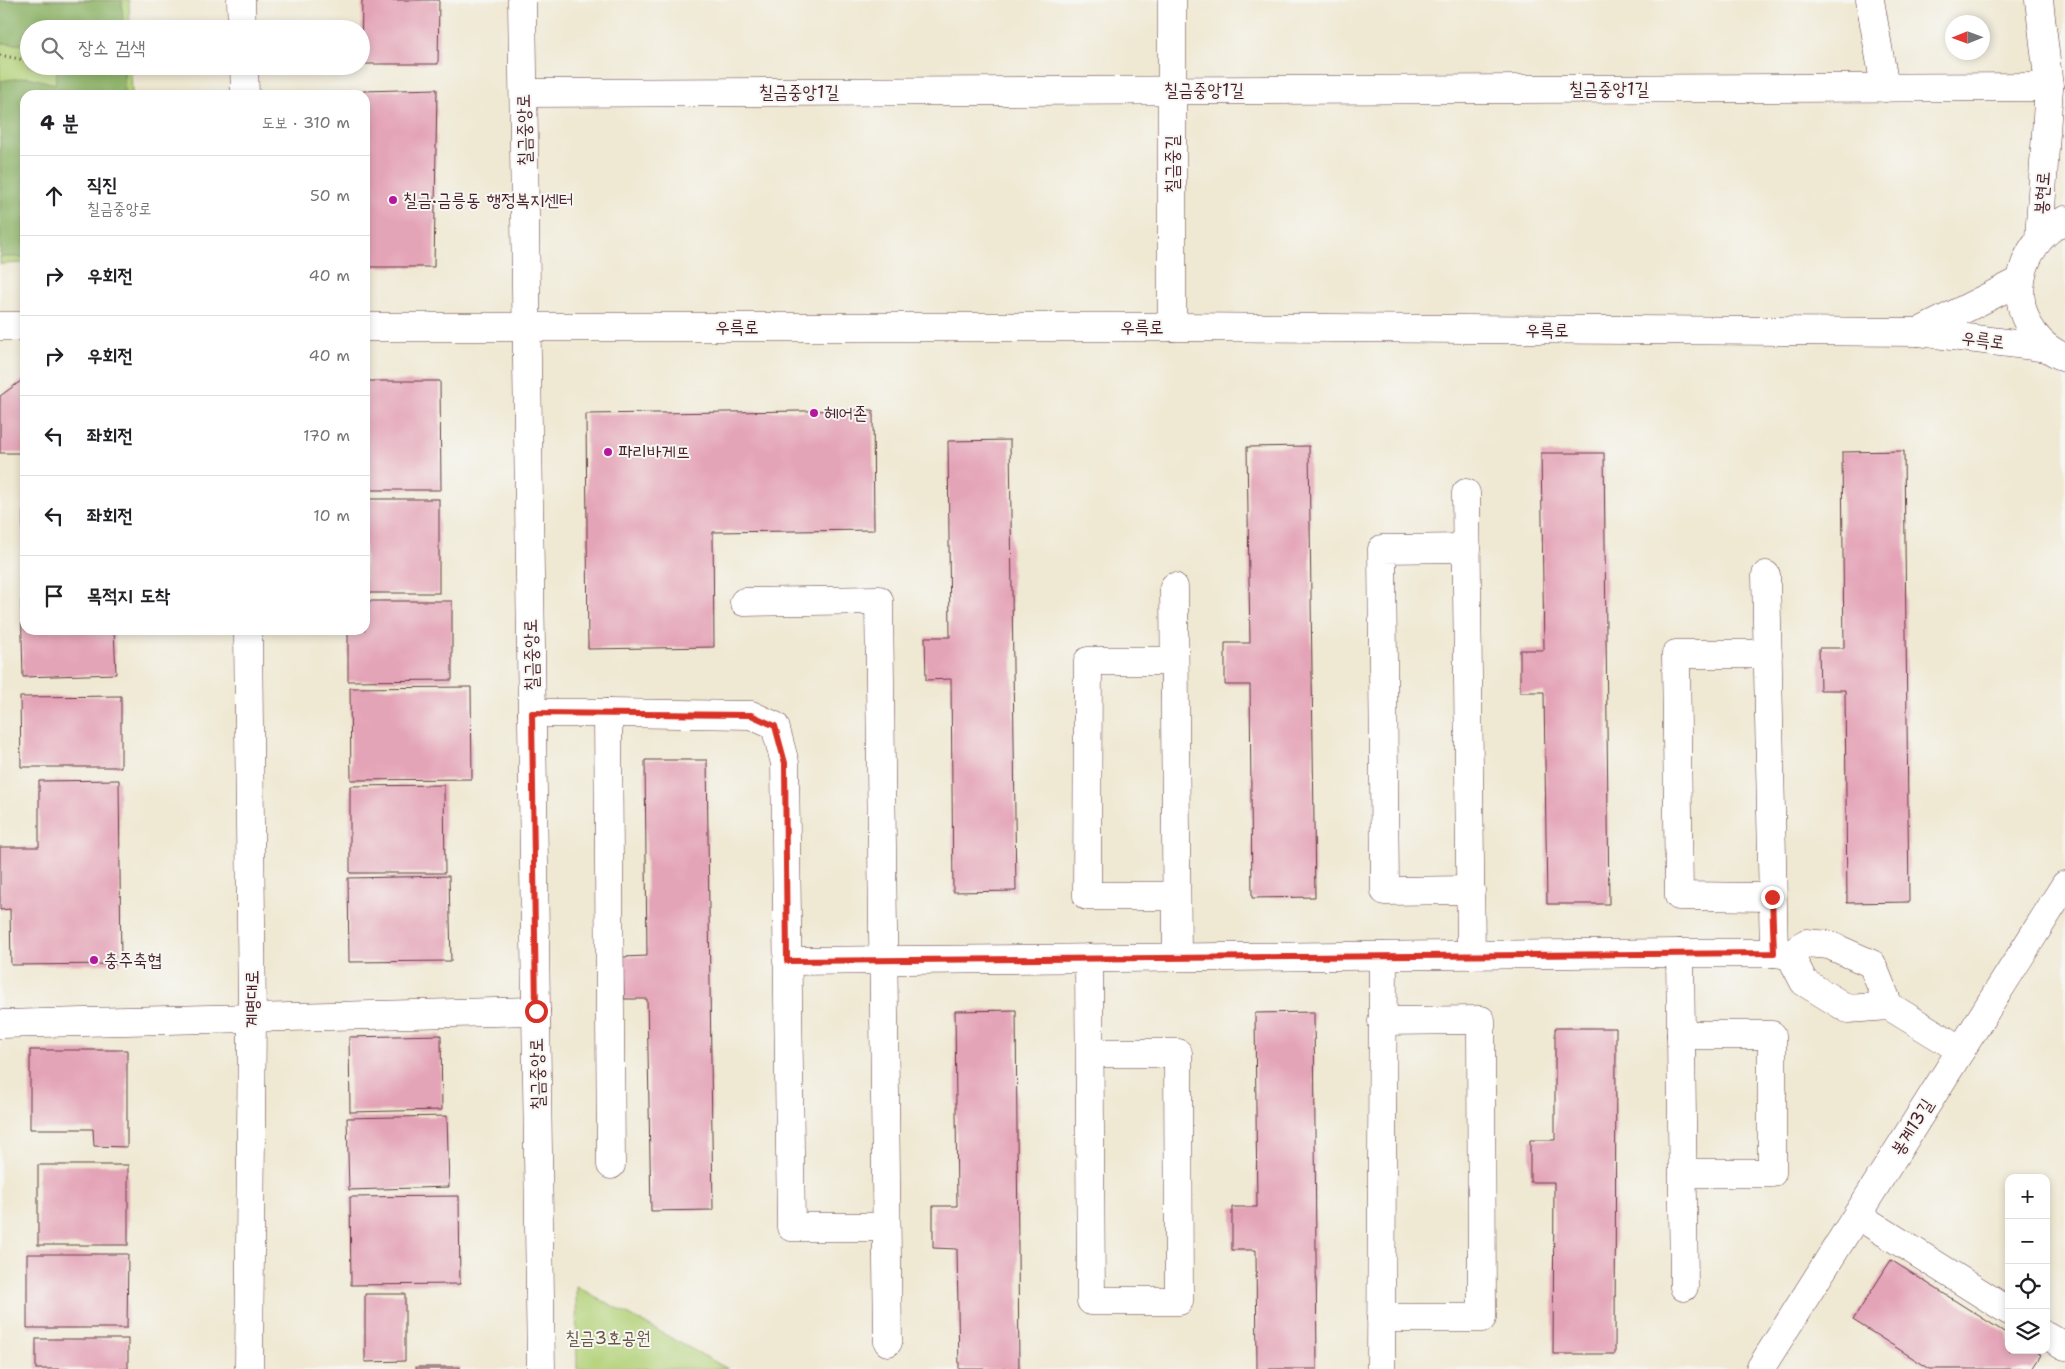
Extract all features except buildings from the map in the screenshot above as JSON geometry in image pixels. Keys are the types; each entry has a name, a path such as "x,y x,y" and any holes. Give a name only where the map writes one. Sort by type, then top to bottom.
{"street":[{"path":"242,0 242,20"},
{"name":"칠금중앙로","path":"522,0 541,1369"},
{"name":"칠금중길","path":"1172,0 1172,327"},
{"path":"1870,0 1885,88"},
{"name":"봉현로","path":"2038,239 2049,87 2039,0"},
{"path":"244,75 245,90"},
{"name":"칠금중앙1길","path":"524,93 2049,87"},
{"name":"봉현로","path":"2049,87 2065,119"},
{"path":"2056,353 2031,329 2022,306 2020,281 2026,258 2038,239 2054,225 2065,220"},
{"name":"우륵로","path":"1919,332 2020,281"},
{"path":"0,326 20,326"},
{"name":"우륵로","path":"370,326 1172,327 1919,332 2056,353"},
{"path":"1466,493 1471,954"},
{"path":"1467,548 1382,548 1385,891 1471,890"},
{"path":"1766,575 1772,897 1782,954 1804,982 1848,1009 1889,1006 1961,1050"},
{"path":"1174,588 1177,957"},
{"path":"744,602 879,600 888,1342"},
{"name":"계명대로","path":"248,635 252,1017 250,1369"},
{"path":"1768,654 1676,654 1679,896 1772,897"},
{"path":"1174,661 1088,661 1087,896 1176,896"},
{"path":"532,713 751,715 775,726 785,763 791,1226 886,1228"},
{"path":"608,713 611,1165"},
{"name":"봉계13길","path":"1760,1369 2065,885"},
{"path":"787,961 1471,954 1782,954 1806,944 1829,945 1872,964 1889,1006"},
{"path":"1680,953 1684,1287"},
{"path":"1381,1369 1382,956"},
{"path":"1089,958 1091,1301 1179,1301 1178,1053 1090,1053"},
{"path":"0,1024 536,1011"},
{"path":"1381,1318 1482,1318 1481,1020 1382,1021"},
{"path":"1681,1035 1772,1035 1772,1173 1683,1173"},
{"path":"1857,1215 2006,1309"},
{"path":"2050,1337 2065,1346"}],"path":[{"path":"0,55 20,59"}],"green space":[{"path":"0,0 129,0 130,20 20,20 20,75 131,75 132,90 20,90 20,263 0,264"},
{"path":"0,0 122,0 123,20 20,20 20,44 0,43"},
{"path":"56,75 124,75 124,90 20,90 20,257 0,257 0,81 28,77 55,84"},
{"name":"칠금3호공원","path":"576,1286 728,1369 577,1369"}],"place":[{"name":"칠금·금릉동 행정복지센터","path":"393,200"},
{"name":"헤어존","path":"814,413"},
{"name":"파리바게뜨","path":"608,452"},
{"name":"충주축협","path":"94,960"}],"route":[{"path":"536,1011 532,713 751,715 775,726 785,763 787,961 1774,953 1772,897"}]}
